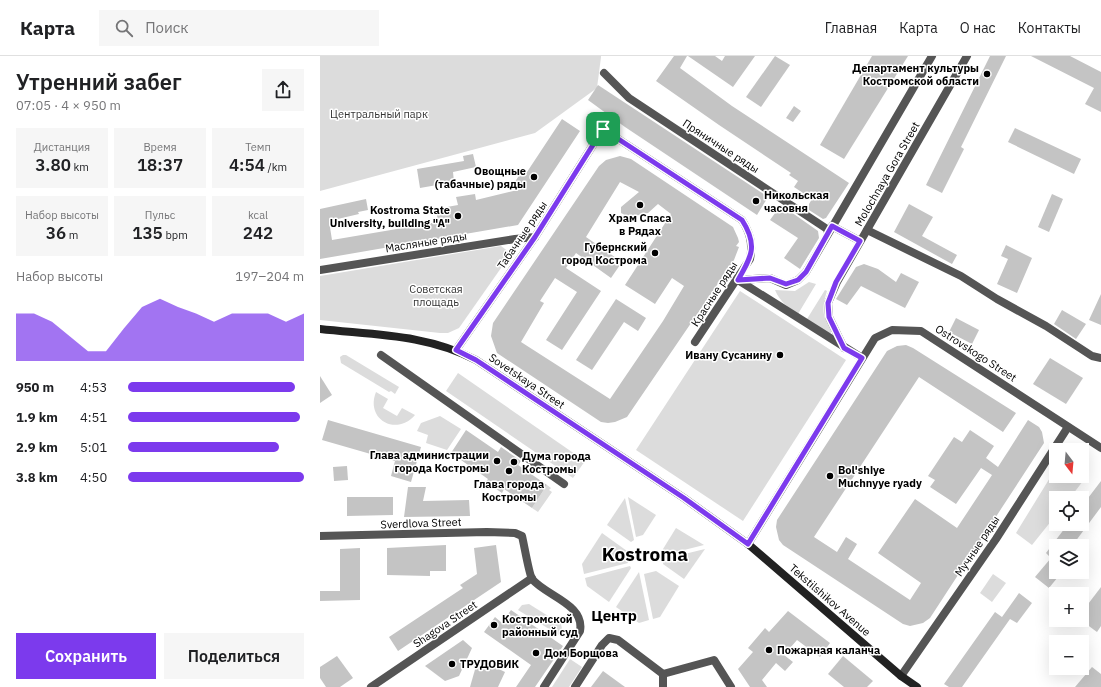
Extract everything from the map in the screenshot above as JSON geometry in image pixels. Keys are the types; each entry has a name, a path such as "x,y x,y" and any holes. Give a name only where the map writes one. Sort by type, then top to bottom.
{"main road":[{"name":"Sovetskaya Street","path":"320,329 422,340 456,350 476,360 684,498 748,544"},
{"name":"Tekstilshikov Avenue","path":"748,544 901,676 916,687"}],"street":[{"name":"Molochnaya Gora Street","path":"738,280 770,278 786,284 798,280 806,272 932,56"},
{"name":"Molochnaya Gora Street","path":"844,348 829,317 828,303 836,282 967,56"},
{"name":"Пряничные ряды","path":"604,73 628,98 827,229 860,241"},
{"name":"Красные ряды","path":"603,129 742,220 750,233 752,249 750,259 738,280 695,342"},
{"name":"Табачные ряды","path":"456,350 535,237 603,129"},
{"path":"867,230 961,276 997,299 1046,326 1092,356 1101,358"},
{"name":"Масляные ряды","path":"320,270 535,237"},
{"path":"738,280 862,358 748,544"},
{"name":"Ostrovskogo Street","path":"862,358 876,338 892,330 921,331 1101,448"},
{"path":"381,355 564,484"},
{"name":"Мучные ряды","path":"901,676 996,539 1068,427"},
{"name":"Sverdlova Street","path":"320,536 487,532 515,534 522,536 532,578"},
{"path":"532,578 576,612 582,622 580,631 544,687"},
{"name":"Shagova Street","path":"371,687 532,578"},
{"path":"575,687 602,645 609,638 618,640 663,674"},
{"path":"663,674 714,660 731,687"},
{"path":"663,674 663,687"}],"green space":[{"name":"Центральный парк","path":"320,56 601,57 597,88 535,133 320,191"},
{"name":"Советская площадь","path":"501,246 509,252 508,258 459,328 448,333 320,320 320,276"},
{"path":"809,282 816,284 798,314 782,301 775,290 795,291"},
{"path":"825,290 827,291 824,301 824,312 831,333 827,333 807,319"},
{"path":"740,291 846,360 743,521 636,450"},
{"path":"346,355 399,387 395,394 391,391 389,392 341,363 340,357"},
{"path":"458,373 585,461 573,478 446,391"},
{"path":"376,392 388,399 383,408 397,416 402,408 415,415 407,421 399,424 391,425 384,422 378,417 375,410 374,402"},
{"path":"440,416 461,429 447,450 426,443 428,435 417,431 421,423"},
{"path":"1049,479 1049,483 1081,483 1075,491 1049,491 1049,524 1032,545 1016,533"},
{"path":"547,485 551,488 549,490 552,492 538,512 532,508"},
{"path":"628,497 656,515 643,535 636,537"},
{"path":"625,498 634,540 631,542 607,525"},
{"path":"676,528 704,545 664,555 663,549"},
{"path":"602,533 627,551 628,563 584,574 582,564"},
{"path":"705,549 684,579 663,564 664,559"},
{"path":"630,566 631,568 609,602 587,586 585,578"},
{"path":"656,571 679,586 660,617 653,619 644,574"},
{"path":"639,572 649,620 639,623 616,607"},
{"path":"993,574 1006,583 992,602 980,593"},
{"path":"529,604 561,624 562,629 559,635 518,610 522,605"},
{"path":"570,659 582,667 569,687 552,687"}],"building":[{"path":"674,56 687,56 680,68 732,106 849,183 826,218 823,219 809,210 809,204 812,199 794,187 798,181 789,175 791,173 656,81"},
{"path":"688,56 715,56 722,61 725,56 755,56 733,87"},
{"path":"775,56 790,65 761,107 746,97"},
{"path":"872,56 908,56 844,159 820,145"},
{"path":"990,56 1006,56 961,147 964,149 942,193 926,185"},
{"path":"1031,56 1070,56 1101,72 1101,112 1085,104 1094,88"},
{"path":"598,85 768,197 757,215 625,127 588,100"},
{"path":"794,106 801,111 793,122 786,118"},
{"path":"562,119 580,131 518,225 320,259 320,209 366,199 368,210 358,212 359,214 329,221 332,240 438,222 436,209 458,205 456,197 475,194 476,200 526,188 515,182 523,169 527,172"},
{"path":"1015,128 1081,159 1074,174 1008,142"},
{"path":"473,154 476,167 453,172 454,182 420,188 417,169 464,161 463,156"},
{"path":"620,156 631,159 733,227 739,242 736,246 739,247 734,260 627,417 608,423 601,422 497,353 491,336 493,323 599,166 606,160","holes":["620,182 639,192 621,207 621,213 629,217 648,213 658,204 671,214 625,285 655,304 672,278 684,286 663,321 610,399 521,342 544,303 540,301 555,278 577,292 546,340 562,350 601,291 566,268 576,253 611,278 622,262 586,237"]},
{"path":"1052,194 1063,199 1049,232 1038,227"},
{"path":"909,204 933,217 922,236 957,255 952,264 894,232"},
{"path":"781,205 818,231 819,238 800,269 784,258 798,238 770,220"},
{"path":"1006,245 1032,258 1017,293 997,284 1008,259 1001,256"},
{"path":"864,264 878,269 896,282 901,273 919,282 905,308 861,286 847,305 836,299 856,267"},
{"path":"1101,294 1101,325 1089,320"},
{"path":"616,299 646,318 638,331 624,322 592,370 576,360"},
{"path":"1062,310 1086,324 1076,339 1054,324"},
{"path":"956,318 979,330 972,344 949,332"},
{"name":"Bol'shiye Muchnyye ryady","path":"906,345 1016,413 1003,432 919,377 814,537 837,552 846,537 857,544 848,559 910,600 921,583 878,553 915,499 957,528 992,475 981,468 956,504 930,487 935,480 928,476 954,437 962,442 970,430 994,446 986,458 998,467 1028,420 1039,427 1042,432 1044,443 930,618 923,623 910,626 903,624 783,545 779,540 776,527 777,520 887,351 897,346"},
{"path":"1050,358 1083,378 1066,404 1033,384"},
{"path":"320,376 332,395 320,403"},
{"path":"328,420 421,447 411,482 391,476 395,461 322,440"},
{"path":"466,430 498,452 501,447 521,461 518,465 547,485 532,508 504,489 502,493 486,482 488,479 451,453"},
{"path":"347,466 348,480 334,481 333,467"},
{"path":"1101,481 1101,507 1089,523 1089,497"},
{"path":"408,487 426,487 423,501 469,500 470,516 404,517"},
{"path":"347,497 393,497 393,515 347,516"},
{"path":"1063,531 1083,531 1077,539 1057,539"},
{"path":"446,545 446,571 430,571 430,576 387,575 387,548"},
{"path":"496,545 501,582 398,651 389,637 463,588 460,585 477,574 474,548"},
{"path":"360,548 360,600 320,601 320,591 340,591 340,549"},
{"path":"1049,549 1049,556 1046,553"},
{"path":"1049,560 1049,579 1056,579 1049,588 1035,577"},
{"path":"1101,587 1101,626 1097,632 1089,626 1089,603"},
{"path":"1019,593 1032,603 1017,623 1010,619 962,687 949,687 944,684 995,612 1002,617"},
{"name":"Дом Борщова","path":"511,610 563,646 535,687 516,687 531,665 484,632 495,617 502,623"},
{"name":"Пожарная каланча","path":"788,611 830,643 820,657 797,640 784,655 793,662 785,671 776,663 762,680 767,687 750,687 738,669 753,652 748,648 765,628 769,632"},
{"path":"463,640 472,648 459,676 445,681 425,666"},
{"path":"337,656 353,678 340,687 326,687 320,678 320,667"},
{"path":"843,656 873,681 867,687 844,687 828,674"},
{"path":"478,659 505,672 498,687 470,687"},
{"path":"1092,667 1101,674 1101,687 1075,687 1085,675 1089,675 1089,671"},
{"path":"603,671 625,687 591,687"}],"place":[{"name":"Департамент культуры Костромской области","path":"987,74"},
{"name":"Овощные (табачные) ряды","path":"534,177"},
{"name":"Никольская часовня","path":"756,201"},
{"name":"Храм Спаса в Рядах","path":"640,205"},
{"name":"Kostroma State University, building \"A\"","path":"458,216"},
{"name":"Губернский город Кострома","path":"655,253"},
{"name":"Ивану Сусанину","path":"780,355"},
{"name":"Глава администрации города Костромы","path":"497,461"},
{"name":"Дума города Костромы","path":"514,462"},
{"name":"Глава города Костромы","path":"509,471"},
{"name":"Bol'shiye Muchnyye ryady","path":"830,476"},
{"name":"Костромской районный суд","path":"494,625"},
{"name":"Пожарная каланча","path":"769,650"},
{"name":"Дом Борщова","path":"536,653"},
{"name":"ТРУДОВИК","path":"452,664"}],"district":[{"name":"Kostroma","path":"645,554"},
{"name":"Центр","path":"614,616"}],"route":[{"path":"603,129 742,220 750,233 752,249 750,259 738,280 770,278 786,284 798,280 806,272 832,226 860,241 836,282 828,303 829,317 844,348 862,358 748,544 684,498 476,360 456,350 535,237 603,129"}]}
